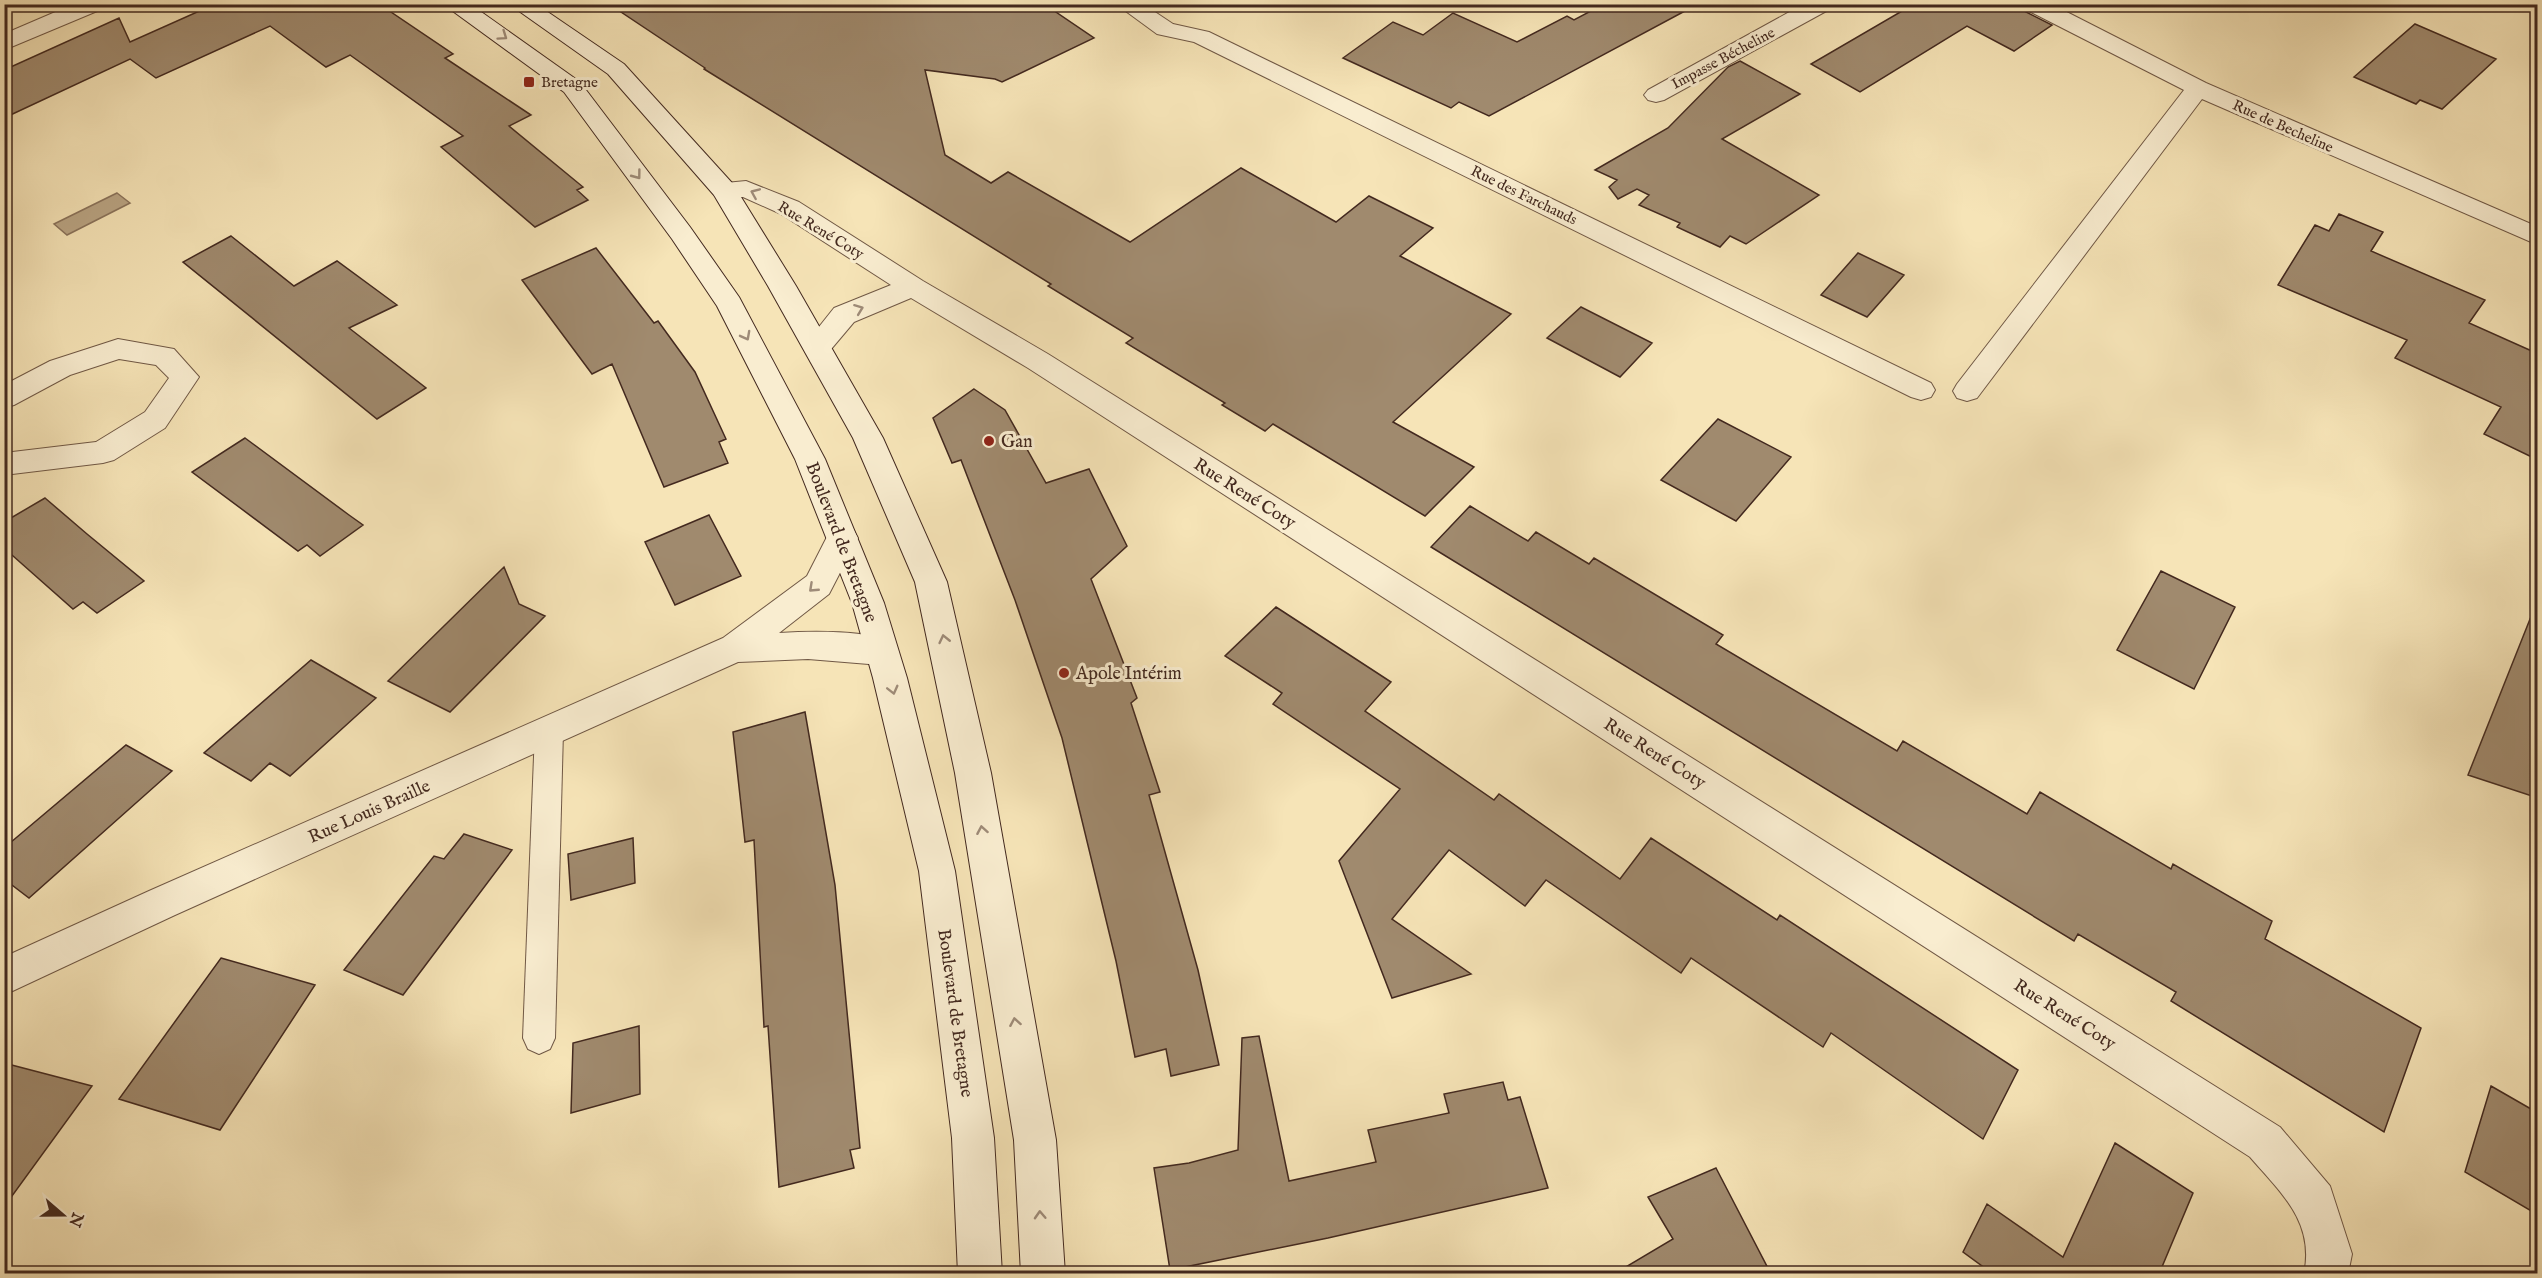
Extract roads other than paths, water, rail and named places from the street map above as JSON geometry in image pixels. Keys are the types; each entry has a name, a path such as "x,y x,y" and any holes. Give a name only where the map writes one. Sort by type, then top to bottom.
{"street":[{"path":"5,42 94,4"},
{"name":"Boulevard de Bretagne","path":"454,4 552,70 572,87 681,233 729,304 810,459 868,603 890,678 937,871 973,1138 980,1274"},
{"path":"520,4 616,69 724,190 818,347 868,438 931,582 973,772 1035,1140 1043,1274"},
{"name":"Rue des Farchauds","path":"1127,4 1165,29 1201,37 1921,390"},
{"name":"Impasse Bécheline","path":"1656,95 1822,4"},
{"name":"Rue de Becheline","path":"2033,4 2198,88 2538,237"},
{"path":"1967,391 2198,88"},
{"name":"Rue René Coty","path":"724,190 746,189 790,208 913,287 1048,368 2265,1142 2315,1200 2330,1254 2326,1274"},
{"path":"818,347 844,315 913,287"},
{"path":"4,398 60,368 118,350 164,356 185,377 155,420 103,452 4,464"},
{"name":"Rue Louis Braille","path":"4,977 162,903 735,648 818,585 842,538"},
{"name":"Rue Louis Braille","path":"735,648 808,645 881,651"}],"lane":[{"path":"539,1038 549,731"}],"place":[{"name":"Bretagne","path":"529,82"},
{"name":"Gan","path":"989,441"},
{"name":"Apole Intérim","path":"1064,673"}]}
